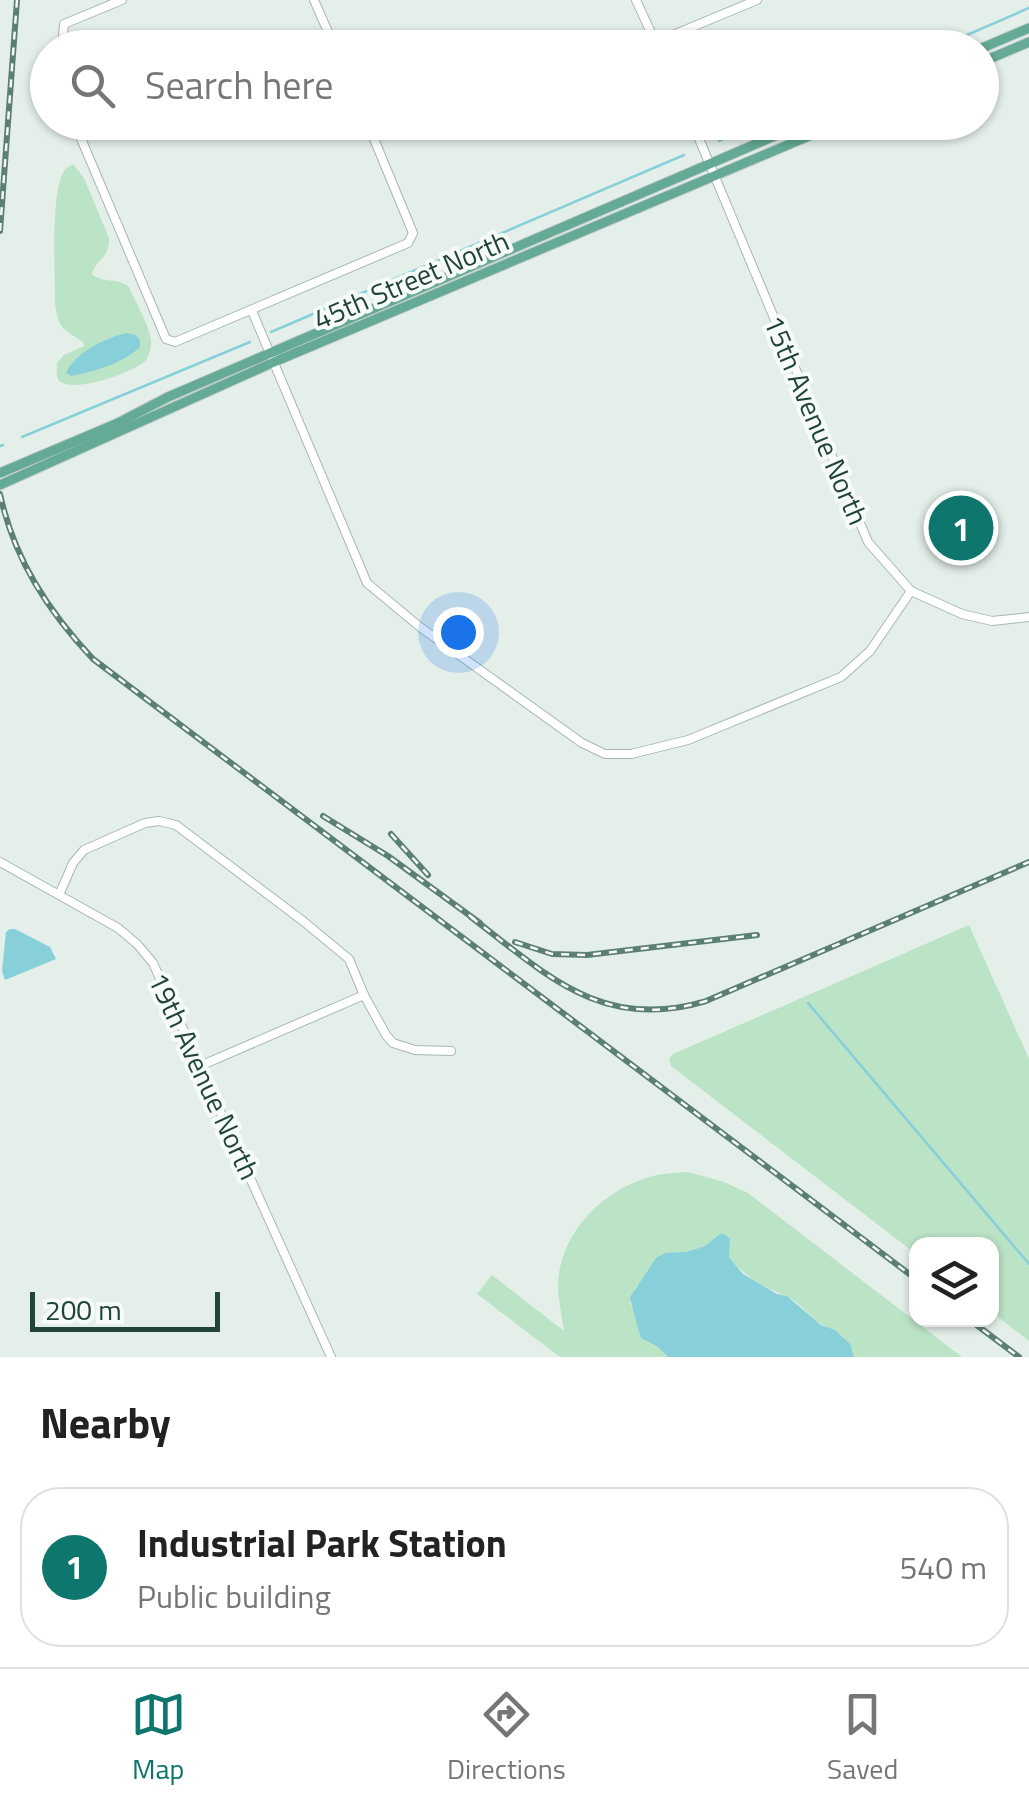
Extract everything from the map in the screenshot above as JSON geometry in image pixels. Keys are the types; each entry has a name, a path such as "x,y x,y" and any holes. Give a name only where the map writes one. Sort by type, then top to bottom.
{"main road":[{"path":"999,41 1029,28"},
{"path":"999,55 1029,42"},
{"name":"45th Street North","path":"0,485 272,358 766,140"},
{"name":"45th Street North","path":"0,473 118,423 168,397 272,358 800,140"}],"street":[{"path":"64,30 64,24 122,0"},
{"path":"314,0 327,30"},
{"path":"636,0 650,30"},
{"path":"691,30 758,0"},
{"path":"82,140 166,339 176,342 408,243 413,233 374,140"},
{"name":"15th Avenue North","path":"699,140 868,542 911,591 962,614 992,622 1029,617"},
{"path":"252,310 367,583 420,627 582,742 605,754 631,754 688,740 841,677 870,651 911,591"},
{"path":"59,895 73,863 84,850 145,823 159,821 176,826 349,959 364,995 393,1043 415,1050 450,1050"},
{"name":"19th Avenue North","path":"0,862 118,928 146,954 158,972 331,1357"},
{"path":"200,1066 364,995"}],"green space":[{"path":"73,164 84,178 109,238 107,251 92,274 129,287 151,339 146,360 139,365 102,380 74,385 58,379 57,363 64,355 84,346 62,327 58,318 54,255 59,186 64,171"},
{"path":"969,925 1029,1059 1029,1341 999,1317 999,1237 909,1237 909,1249 671,1066 669,1059"},
{"path":"688,1172 748,1193 909,1316 909,1327 923,1327 962,1357 854,1357 838,1334 791,1299 741,1270 729,1257 730,1239 726,1235 686,1252 635,1288 630,1303 648,1342 668,1357 560,1357 477,1294 492,1275 564,1331 558,1284 566,1248 575,1231 615,1192 659,1175"}],"water":[{"path":"127,333 140,340 140,347 133,353 98,369 71,376 66,373 92,347"},
{"path":"10,929 50,947 56,959 5,980 2,971 6,932"},
{"path":"720,1234 730,1239 729,1257 743,1274 787,1296 821,1325 835,1330 850,1344 854,1357 668,1357 641,1338 630,1297 657,1257 705,1246"}],"waterway":[{"path":"978,30 1029,8"},
{"path":"271,332 684,155"},
{"path":"22,437 250,342"},
{"path":"808,1003 1029,1264"}],"railway":[{"path":"0,231 17,0"},
{"path":"0,494 14,540 35,583 93,659 909,1274"},
{"path":"323,816 388,856 480,923"},
{"path":"391,834 428,875"},
{"path":"471,917 525,959 578,992 636,1009 669,1009 706,1001 1029,862"},
{"path":"515,942 552,954 587,955 757,935"},
{"path":"979,1327 1019,1357"}],"place":[{"name":"Industrial Park Station","path":"961,528"}]}
